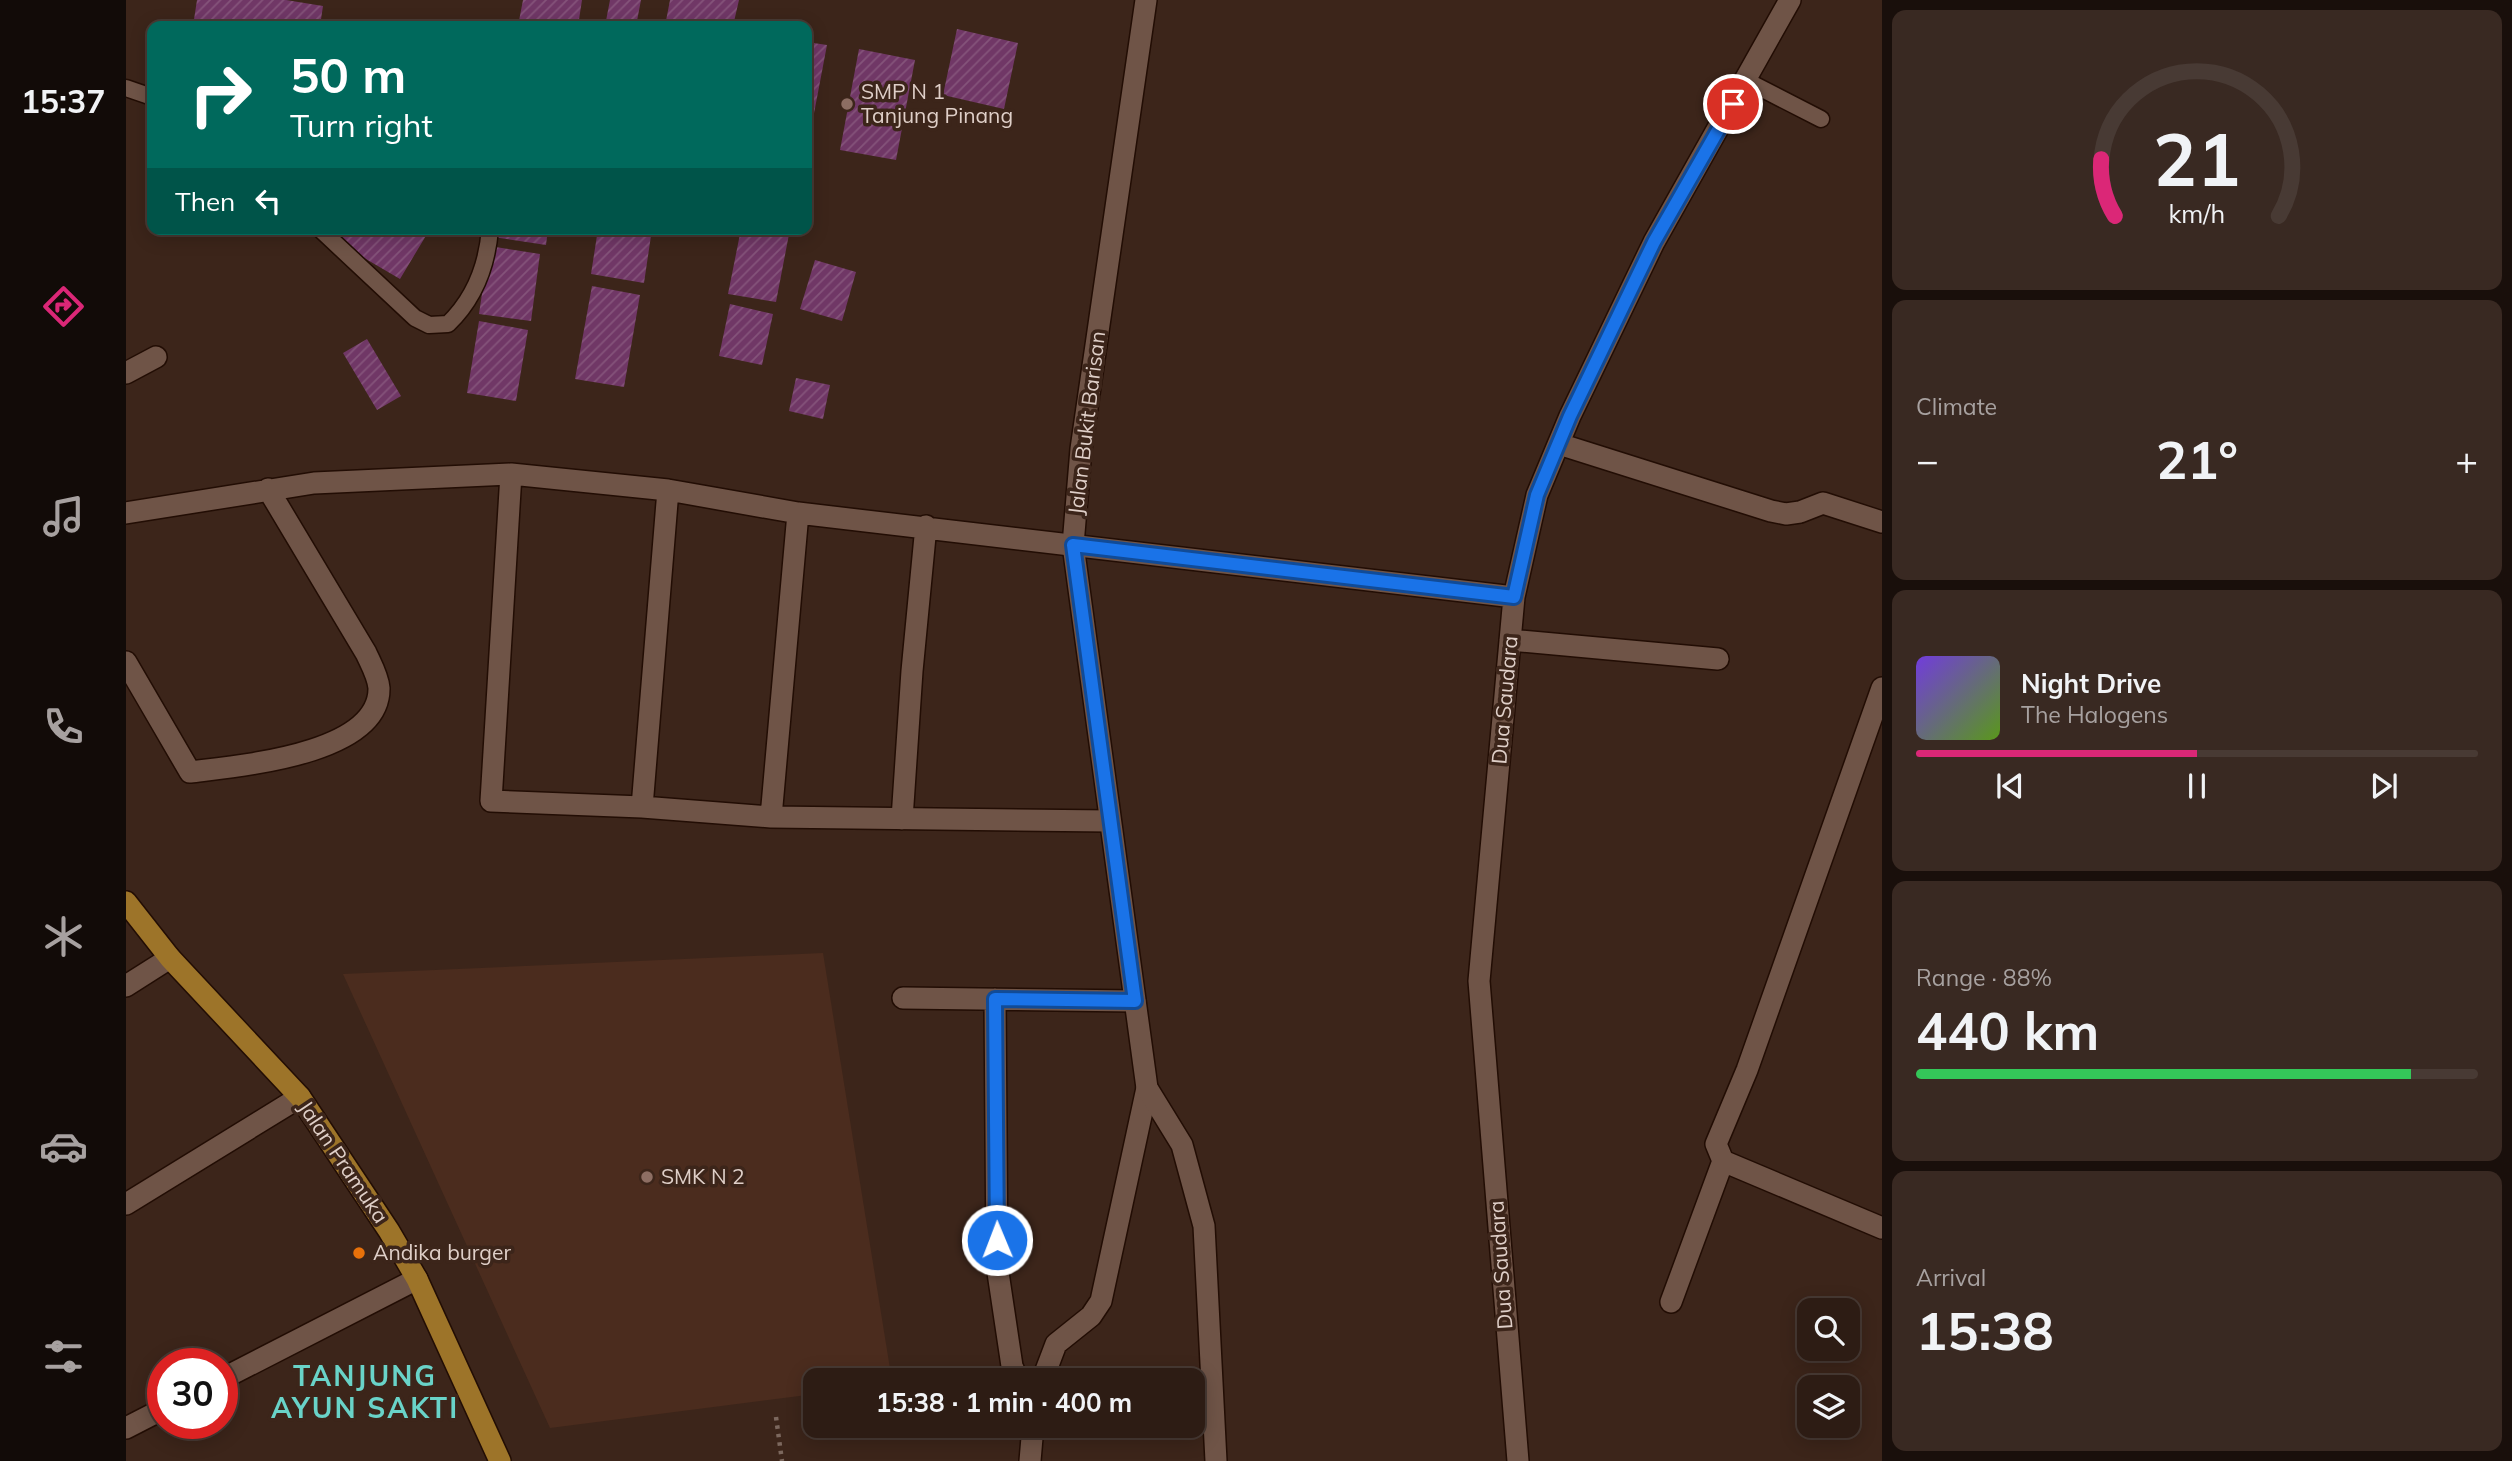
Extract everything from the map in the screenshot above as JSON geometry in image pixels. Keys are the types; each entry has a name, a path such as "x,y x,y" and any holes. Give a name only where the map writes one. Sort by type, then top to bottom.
{"main road":[{"name":"Jalan Pramuka","path":"126,902 170,958 300,1097 389,1231 417,1279 500,1461"}],"street":[{"name":"Jalan Bukit Barisan","path":"1146,0 1081,449 1073,545 1147,1088 1182,1145 1204,1226 1216,1461"},
{"name":"Dua Saudara","path":"1518,1461 1479,981 1514,597 1537,495 1559,444 1654,242 1747,81 1790,0"},
{"path":"126,373 156,357"},
{"path":"1559,444 1786,514 1823,503 1882,522"},
{"path":"126,513 314,483 511,474 668,490 798,513 1514,597"},
{"path":"511,474 491,801 642,807 771,817 1110,821"},
{"path":"126,662 190,772 300,757 354,731 374,708 379,691 366,653 268,489"},
{"path":"642,807 668,490"},
{"path":"771,817 798,513"},
{"path":"902,819 926,526"},
{"path":"1510,640 1718,659"},
{"path":"1671,1302 1723,1161 1716,1144 1747,1070 1882,688"},
{"path":"126,986 170,958"},
{"path":"903,999 1135,1001"},
{"path":"995,999 998,1266 1013,1368"},
{"path":"1047,1368 1056,1344 1091,1316 1101,1301 1147,1088"},
{"path":"126,1204 300,1097"},
{"path":"1723,1161 1882,1228"},
{"path":"238,1371 417,1279"},
{"path":"126,1428 147,1417"},
{"path":"1030,1461 1032,1438"}],"lane":[{"path":"1747,81 1821,119"},
{"path":"126,88 147,95"},
{"path":"326,235 415,318 429,325 448,324 465,308 476,290 489,235"}],"path":[{"path":"776,1417 782,1461"}],"shaded area":[{"name":"SMK N 2","path":"823,953 890,1368 803,1368 803,1396 550,1428 343,974"}],"building":[{"path":"197,0 286,0 323,6 321,21 194,21"},
{"path":"523,0 582,0 579,21 519,21"},
{"path":"610,0 641,0 637,21 606,21"},
{"path":"670,0 739,0 734,21 666,21"},
{"path":"957,29 1018,43 1004,109 943,95"},
{"path":"812,43 827,45 812,124"},
{"path":"859,49 915,60 896,160 840,150"},
{"path":"325,235 426,235 400,279"},
{"path":"493,235 547,235 546,245"},
{"path":"597,235 651,235 644,283 591,274"},
{"path":"740,235 789,235 776,302 728,294"},
{"path":"489,246 540,254 531,321 479,314"},
{"path":"815,260 856,272 842,321 800,309"},
{"path":"592,286 640,295 624,387 575,379"},
{"path":"730,304 773,314 762,365 719,356"},
{"path":"479,321 528,330 516,401 467,393"},
{"path":"367,339 401,396 377,410 343,353"},
{"path":"796,378 830,385 823,419 789,411"}],"place":[{"name":"SMP N 1 Tanjung Pinang","path":"847,104"},
{"name":"SMK N 2","path":"647,1177"},
{"name":"Andika burger","path":"359,1253"}],"district":[{"name":"TANJUNG AYUN SAKTI","path":"365,1392"}],"route":[{"path":"997,1240 995,999 1135,1001 1073,545 1514,597 1537,495 1570,416 1654,242 1733,104"}]}
